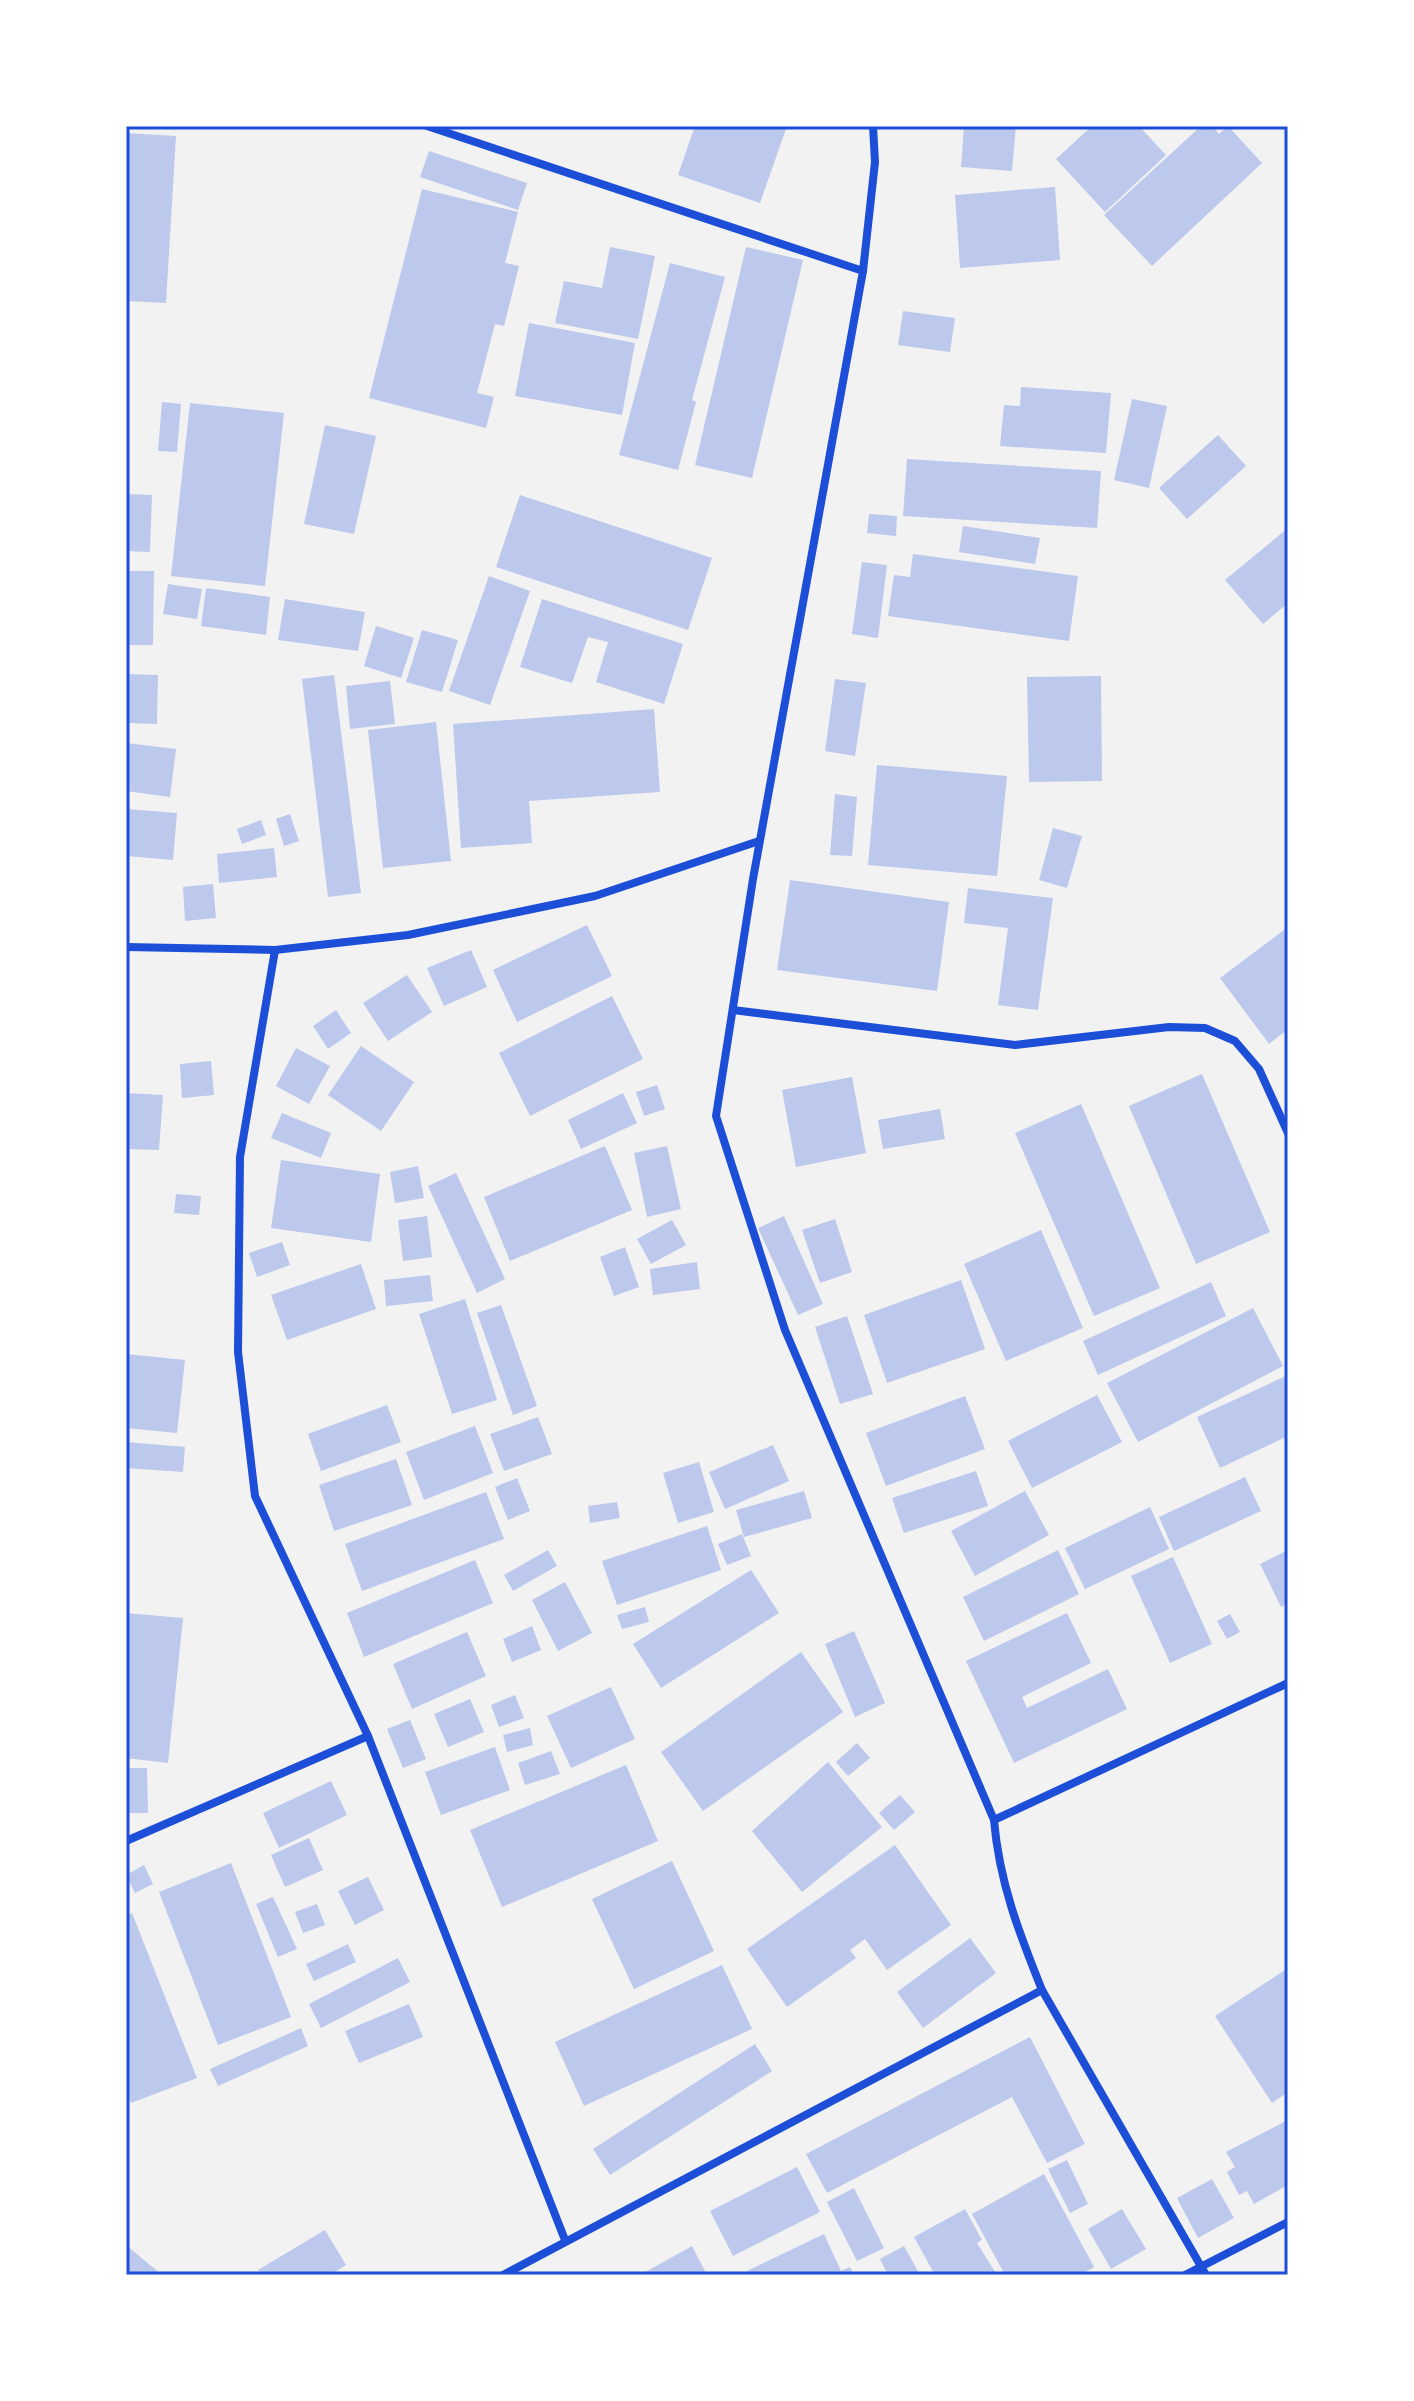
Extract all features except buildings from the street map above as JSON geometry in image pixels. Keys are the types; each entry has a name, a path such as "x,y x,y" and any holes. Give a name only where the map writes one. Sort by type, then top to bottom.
{"street":[{"path":"427,126 863,271"},
{"path":"873,126 875,162 863,271 759,841 716,1116 781,1315 994,1820 998,1866 1008,1905 1042,1990 1204,2271"},
{"path":"126,947 275,950 408,935 595,896 759,841"},
{"path":"275,950 240,1157 240,1367 255,1496 368,1736 565,2240"},
{"path":"733,1010 1015,1045 1169,1027 1205,1028 1235,1041 1259,1069 1288,1133"},
{"path":"994,1820 1288,1683"},
{"path":"126,1841 368,1736"},
{"path":"503,2275 1042,1990"},
{"path":"1185,2275 1204,2271 1288,2222"}]}
